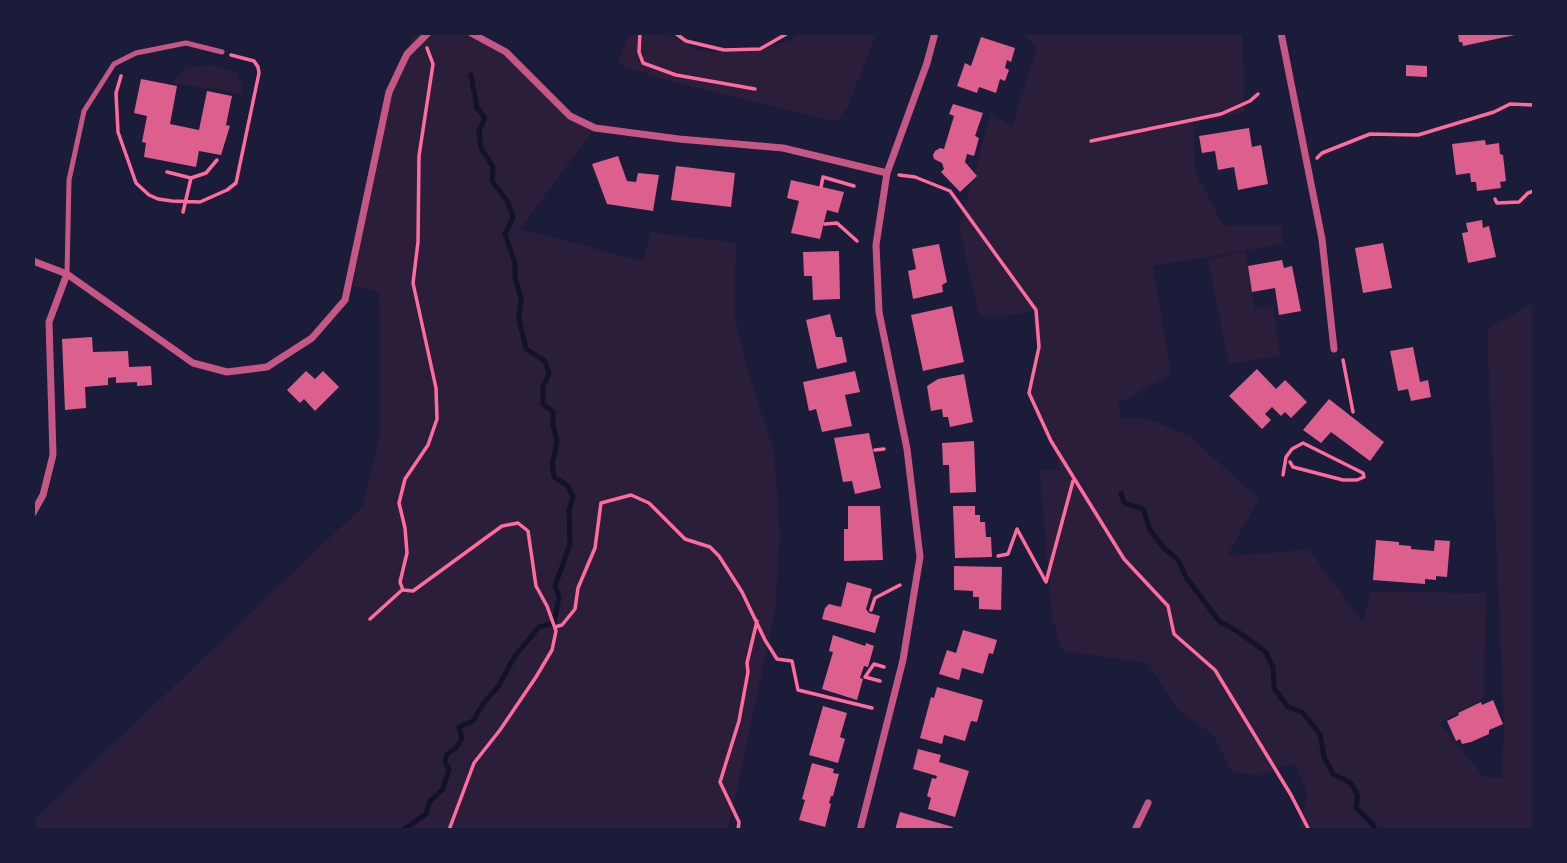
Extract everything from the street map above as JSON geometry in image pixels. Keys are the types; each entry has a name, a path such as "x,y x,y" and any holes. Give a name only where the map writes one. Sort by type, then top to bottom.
{"street":[{"path":"471,33 506,52 570,116 595,128 783,148 887,173"},
{"path":"860,830 903,660 920,557 907,449 878,312 876,245 887,173 935,33"},
{"path":"1281,33 1322,239 1334,349"},
{"path":"33,261 67,274 193,363 227,372 267,367 312,338 345,300 389,92 407,54 426,35"},
{"path":"33,513 43,495 53,455 50,322 67,274"},
{"path":"1135,830 1148,803"}],"lane":[{"path":"67,274 69,180 84,111 114,64 130,56 186,43 222,52"}],"path":[{"path":"640,33 639,52 643,63 676,75 755,89"},
{"path":"675,33 687,41 724,50 760,49 788,33"},
{"path":"402,590 400,582 407,553 399,503 405,479 428,445 437,419 436,388 413,283 418,242 419,156 433,64 426,35"},
{"path":"130,56 116,93 118,132 126,158 136,183 149,195 186,202 209,199 236,183 258,67 254,61 222,52"},
{"path":"1091,141 1221,114 1250,101 1258,94"},
{"path":"1308,166 1322,153 1370,134 1418,135 1494,112 1510,104 1534,105"},
{"path":"167,172 191,178 206,173 218,160"},
{"path":"887,173 915,177 950,191 1036,310 1039,348 1029,393 1051,441 1124,559 1168,606 1174,634 1216,670 1309,830"},
{"path":"821,187 823,177 854,187"},
{"path":"183,212 191,178"},
{"path":"1495,199 1497,203 1519,202 1534,191"},
{"path":"825,224 837,223 857,241"},
{"path":"1343,360 1353,412"},
{"path":"1283,475 1286,457 1292,449 1303,443 1363,473 1364,477 1343,480 1293,467 1290,462"},
{"path":"875,450 884,449"},
{"path":"998,556 1008,555 1017,529 1046,582 1074,480"},
{"path":"555,627 562,625 575,608 578,588 595,548 601,503 631,495 649,503 685,539 710,547 719,556 757,619 765,640 777,659 792,661 798,690 872,708"},
{"path":"370,619 402,590 413,591 502,526 519,523 528,531 536,586 555,627 552,650 500,730 474,763 449,830"},
{"path":"871,610 875,598 900,586"},
{"path":"738,830 739,822 720,782 739,721 748,672 747,663 757,619"},
{"path":"880,681 865,677 874,664 884,667"}],"shaded area":[{"path":"414,33 471,33 506,52 570,116 595,128 520,229 643,261 650,232 736,243 734,316 754,391 774,451 780,536 775,611 728,830 33,830 33,820 363,506 380,434 379,292 354,286 356,245 389,92"},
{"path":"629,33 667,33 699,51 751,52 789,41 800,33 877,33 849,104 837,122 668,81 617,64"},
{"path":"1022,33 1243,33 1244,113 1193,123 1196,174 1224,226 1281,225 1283,244 1153,266 1171,375 1118,403 1121,418 1148,419 1191,437 1259,499 1227,556 1309,550 1363,622 1370,592 1486,593 1484,698 1439,723 1484,777 1502,778 1504,725 1487,329 1534,303 1534,830 1300,830 1307,793 1294,762 1257,776 1231,771 1214,736 1178,710 1148,663 1063,651 1052,619 1040,471 1060,470 1051,441 1029,393 1039,348 1035,310 1017,315 979,316 959,226 991,114 1012,126 1037,48"},
{"path":"212,65 238,73 237,79 242,80 241,95 215,88 173,83 184,68"},
{"path":"1245,251 1255,309 1273,306 1280,356 1229,364 1208,260"}],"building":[{"path":"1458,33 1515,35 1463,46 1462,42 1459,42"},
{"path":"981,37 1015,48 1011,62 1007,60 1005,68 1009,70 1005,81 1000,79 996,93 979,87 977,93 957,86 965,63 971,66"},
{"path":"1406,65 1427,66 1427,77 1406,76"},
{"path":"141,79 177,86 170,124 199,130 207,91 232,96 226,125 230,126 221,155 199,151 196,167 144,157 146,143 142,142 147,116 134,113"},
{"path":"953,104 983,113 975,136 979,138 974,156 967,154 965,162 977,176 960,192 941,172 944,169 942,163 934,159 933,155 940,148 944,149 954,116 949,114"},
{"path":"1249,128 1252,147 1261,145 1268,184 1238,190 1234,167 1218,170 1215,151 1202,153 1199,136"},
{"path":"1485,140 1486,145 1499,143 1506,181 1500,182 1501,188 1477,191 1476,182 1471,182 1470,173 1456,175 1452,144"},
{"path":"618,156 627,181 636,182 638,173 659,175 653,211 607,204 592,164"},
{"path":"676,166 735,173 731,207 671,200"},
{"path":"791,180 844,192 838,213 827,210 820,239 791,233 799,201 787,198"},
{"path":"1482,220 1483,228 1489,226 1496,257 1468,263 1462,233 1468,232 1466,223"},
{"path":"1383,243 1392,288 1363,293 1355,248"},
{"path":"939,244 947,282 942,285 943,292 913,299 908,271 916,269 912,249"},
{"path":"839,251 840,299 813,300 812,276 804,276 803,252"},
{"path":"1282,260 1284,268 1292,266 1301,311 1279,315 1275,288 1252,292 1248,266"},
{"path":"952,306 964,362 923,371 911,315"},
{"path":"830,314 836,337 842,337 847,362 817,369 806,320"},
{"path":"92,337 93,352 128,351 129,367 151,366 152,385 137,386 137,382 116,383 116,377 108,378 108,385 85,387 86,408 65,410 62,339"},
{"path":"1413,347 1420,382 1428,380 1431,397 1411,401 1408,389 1398,391 1390,351"},
{"path":"1257,369 1276,389 1285,380 1307,402 1291,418 1285,412 1281,416 1272,407 1265,414 1271,420 1262,429 1229,396"},
{"path":"306,371 315,379 323,371 339,387 315,411 304,399 300,403 287,390"},
{"path":"855,371 860,392 845,395 852,426 822,432 816,409 809,411 803,382"},
{"path":"964,374 973,422 950,427 948,417 943,417 942,409 931,411 927,386 938,379"},
{"path":"1329,399 1384,442 1370,461 1331,432 1321,443 1303,430"},
{"path":"869,433 881,488 855,494 852,481 843,482 834,438"},
{"path":"974,441 976,492 950,493 949,465 943,465 942,443"},
{"path":"848,506 880,506 883,560 844,561 844,529 848,529"},
{"path":"953,506 975,506 975,515 980,515 980,522 985,522 986,537 991,537 992,557 955,558"},
{"path":"1376,540 1399,542 1399,545 1411,546 1411,549 1434,551 1435,540 1450,541 1447,577 1425,579 1425,584 1373,580"},
{"path":"954,566 1002,567 1001,610 979,609 979,597 973,597 973,591 954,590"},
{"path":"847,582 872,589 866,609 869,613 880,616 875,633 822,619 829,604 841,607"},
{"path":"963,630 997,640 993,654 989,653 983,674 962,668 959,680 939,674 947,650 956,653"},
{"path":"833,635 865,646 866,643 874,646 868,667 864,666 860,678 863,679 857,700 822,689 833,652 829,651"},
{"path":"937,687 983,700 977,722 971,721 965,741 944,735 942,744 920,738 931,697 934,698"},
{"path":"1493,700 1503,724 1471,742 1462,744 1460,739 1456,741 1447,721 1481,702 1482,705"},
{"path":"823,706 847,713 840,737 845,739 838,763 809,755"},
{"path":"918,749 941,755 939,762 969,771 955,817 928,809 931,798 927,796 932,778 936,779 937,776 913,769"},
{"path":"812,763 834,769 833,773 839,774 829,803 831,804 825,827 799,820"},
{"path":"900,812 953,827 952,830 895,830"}],"waterway":[{"path":"403,830 426,814 430,801 442,790 449,770 445,761 447,754 456,748 462,738 459,727 473,721 499,685 515,656 539,627 554,623 559,597 555,586 570,544 569,510 573,497 568,486 554,477 552,465 557,442 553,412 543,404 543,387 549,374 545,361 526,349 519,319 521,298 515,277 515,263 505,234 513,217 508,202 492,181 493,167 481,148 479,131 485,118 477,108 471,75"},
{"path":"1121,493 1124,503 1143,509 1150,530 1178,560 1186,577 1219,621 1266,652 1273,668 1274,688 1288,707 1302,712 1320,734 1324,757 1333,774 1351,783 1358,796 1356,807 1375,830"}]}
